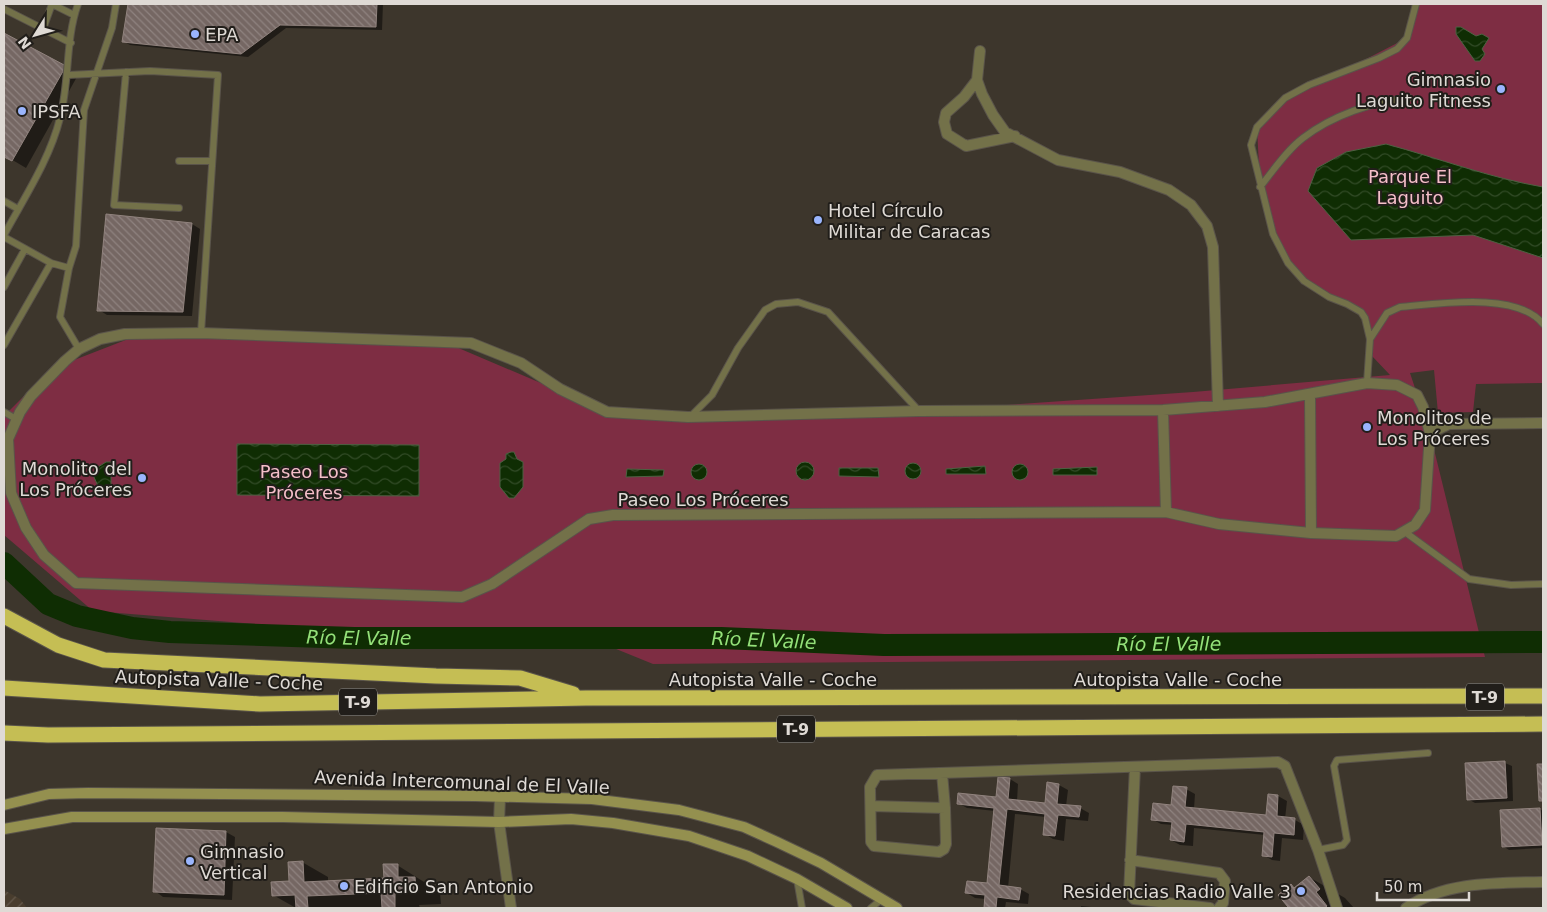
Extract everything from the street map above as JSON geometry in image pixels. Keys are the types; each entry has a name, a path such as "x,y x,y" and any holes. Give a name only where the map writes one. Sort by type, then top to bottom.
{"highway":[{"path":"4,616 58,645 104,660 426,676 520,678 586,698"},
{"name":"Autopista Valle - Coche","path":"4,688 130,698 260,704 586,698 1543,696"},
{"name":"T-9","path":"4,734 1543,724"},
{"name":"T-9","path":"4,741 48,735"}],"main road":[{"name":"Avenida Intercomunal de El Valle","path":"4,804 49,794 88,793 339,794 592,799 679,810 744,828 821,863 897,908"},
{"name":"Avenida Intercomunal de El Valle","path":"4,829 72,817 283,817 500,822 571,819 648,828 718,846 755,859 797,879 847,908"}],"street":[{"path":"980,51 977,80 993,115 1005,132 1058,160 1146,179 1169,190 1191,205 1207,226 1213,247 1218,406"},
{"path":"977,80 964,97 946,113 944,122 948,134 966,146 1015,136"},
{"name":"Paseo Los Próceres","path":"200,333 471,342 521,363 560,389 607,412 690,417 919,411 1163,410 1265,402 1310,395 1367,383 1397,385 1417,395 1423,407 1430,433 1426,510 1415,525 1396,536 1310,533 1219,524 1166,512 613,515 588,519 492,584 462,597 76,583 44,555 26,528 8,493 6,439 31,396 79,349 100,340 125,334 200,333"},
{"path":"1310,395 1310,533"},
{"path":"1163,410 1166,512"},
{"path":"1430,433 1449,424 1543,423"},
{"path":"942,773 946,844 939,852 874,846 871,842 870,787 877,775 1278,762 1285,766 1318,850 1337,908"},
{"path":"1135,767 1129,894 1134,899 1210,908"},
{"path":"500,798 500,822 511,908"},
{"path":"871,806 945,808"},
{"path":"1130,860 1219,873 1225,882 1223,903 1219,908"},
{"path":"1406,908 1433,894 1452,890 1498,882 1543,882"}],"lane":[{"path":"43,29 52,4 74,15"},
{"path":"69,268 51,263 4,236 52,145 60,117 68,75 74,15 78,4"},
{"path":"79,349 60,317 69,268 76,246 84,110 95,73 112,28 116,4"},
{"path":"1367,383 1370,339 1361,312 1329,297 1304,281 1288,263 1273,234 1251,145 1257,126 1285,98 1309,85 1379,58 1397,49 1408,38 1416,4"},
{"path":"4,9 71,43"},
{"path":"68,75 150,71 218,75 200,333"},
{"path":"126,72 114,205 179,208"},
{"path":"1260,187 1279,163 1303,139 1357,109 1384,101 1409,98"},
{"path":"179,161 212,161"},
{"path":"4,201 18,209"},
{"path":"4,287 26,249"},
{"path":"4,343 51,263"},
{"path":"690,417 712,395 738,348 765,310 776,304 798,302 828,312 919,411"},
{"path":"1370,339 1386,313 1400,307 1501,303 1530,312 1543,324"},
{"path":"4,412 16,419"},
{"path":"1405,532 1469,579 1511,585 1543,584"},
{"path":"1318,850 1344,845 1347,840 1334,766 1337,760 1428,753"},
{"path":"797,879 802,908"},
{"path":"871,908 882,899"}],"shaded area":[{"path":"4,890 20,899 27,908 4,908"}],"green space":[{"name":"Paseo Los Próceres","path":"1416,4 1543,4 1543,383 1476,384 1473,412 1438,413 1434,370 1410,373 1430,433 1485,657 653,664 567,629 292,627 93,611 4,535 4,416 51,369 154,329 442,341 597,407 690,417 919,411 1193,392 1390,375 1372,356 1365,318 1347,304 1304,281 1273,234 1260,187 1257,127 1285,98 1407,38"}],"water":[{"path":"1456,27 1461,27 1476,36 1482,34 1489,38 1482,49 1485,54 1480,61 1475,61 1456,34"},
{"path":"1386,144 1484,173 1543,187 1543,258 1473,235 1351,240 1308,191 1317,168 1346,152"},
{"path":"237,444 419,445 419,496 237,495"},
{"path":"514,452 517,459 523,462 523,487 514,498 509,498 500,487 500,463 506,459 506,454"},
{"path":"106,462 111,462 111,491 98,486 93,475 95,469"},
{"path":"805,462 811,465 814,471 811,477 805,480 799,477 796,471 799,465"},
{"path":"910,463 916,463 921,468 919,477 910,479 905,474 905,468"},
{"path":"696,464 702,464 707,469 705,478 696,480 691,475 691,469"},
{"path":"1017,464 1023,464 1028,469 1026,478 1017,480 1012,475 1012,469"},
{"path":"985,466 986,474 946,474 946,469"},
{"path":"1097,467 1097,475 1053,475 1053,469"},
{"path":"839,468 878,468 879,477 839,476"},
{"path":"627,469 664,470 663,476 626,477"}],"building":[{"name":"EPA","path":"128,4 377,4 376,27 280,25 241,54 122,42"},
{"name":"IPSFA","path":"4,33 66,66 12,161 4,157"},
{"path":"106,214 192,223 183,312 97,311"},
{"path":"1505,761 1507,798 1467,800 1465,763"},
{"path":"1537,764 1543,764 1543,801 1539,801"},
{"path":"998,777 1010,778 1008,799 1045,803 1047,782 1059,784 1057,804 1081,806 1079,817 1058,815 1055,836 1043,835 1045,814 1007,809 999,885 1021,888 1019,900 997,897 996,908 984,908 985,895 965,893 967,881 987,883 994,808 957,804 958,793 996,797"},
{"path":"1173,786 1187,787 1185,807 1266,815 1268,794 1278,795 1277,816 1295,818 1294,835 1274,833 1272,857 1262,856 1264,832 1186,824 1184,842 1170,840 1172,822 1151,820 1153,803 1171,805"},
{"path":"1540,808 1542,845 1502,847 1500,810"},
{"name":"Gimnasio Vertical","path":"156,828 226,831 224,895 153,892"},
{"name":"Edificio San Antonio","path":"303,861 304,882 384,878 383,864 398,864 398,877 415,877 416,890 395,891 395,908 382,908 381,893 307,896 308,908 296,908 295,895 272,896 271,882 289,881 288,862"},
{"name":"Residencias Radio Valle 3","path":"1309,876 1320,889 1316,892 1327,906 1325,908 1286,908 1288,907 1278,895 1291,884 1294,888"}],"waterway":[{"name":"Río El Valle","path":"4,563 48,604 77,616 132,628 170,632 354,638 721,638 884,645 1543,642"}],"place":[{"name":"EPA","path":"195,34"},
{"name":"Gimnasio Laguito Fitness","path":"1501,89"},
{"name":"IPSFA","path":"22,111"},
{"name":"Hotel Círculo Militar de Caracas","path":"818,220"},
{"name":"Monolitos de Los Próceres","path":"1367,427"},
{"name":"Monolito del Los Próceres","path":"142,478"},
{"name":"Gimnasio Vertical","path":"190,861"},
{"name":"Edificio San Antonio","path":"344,886"},
{"name":"Residencias Radio Valle 3","path":"1301,891"}],"park label":[{"name":"Parque El Laguito","path":"1410,186"}]}
